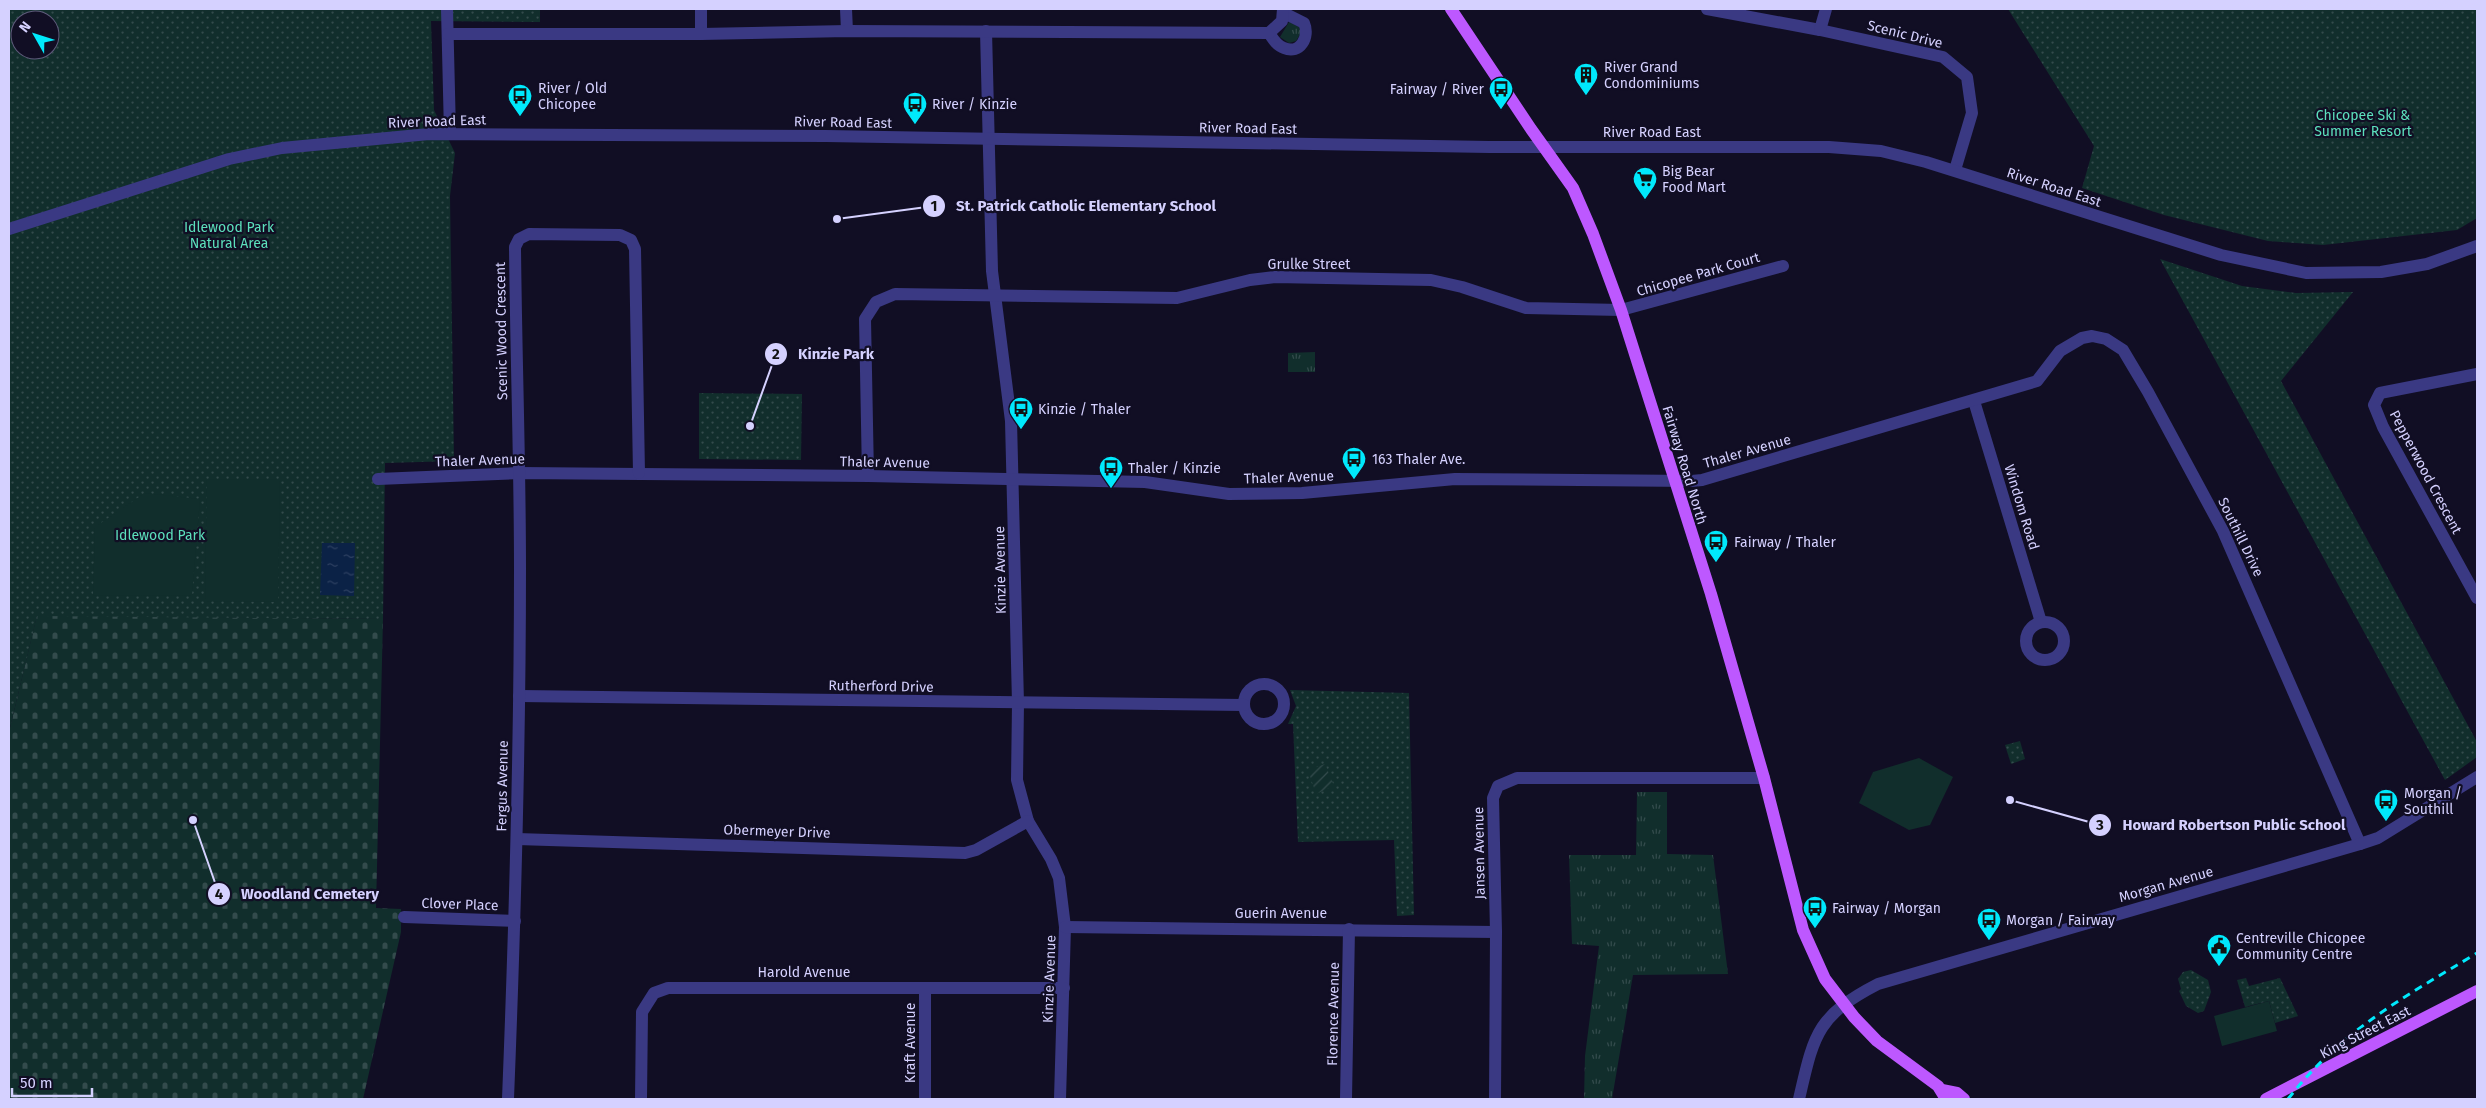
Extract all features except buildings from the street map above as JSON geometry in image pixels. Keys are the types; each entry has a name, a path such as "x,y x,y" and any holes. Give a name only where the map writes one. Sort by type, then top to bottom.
{"main road":[{"name":"Fairway Road North","path":"1451,9 1543,147 1573,188 1621,310 1711,594 1764,778 1803,930 1825,978 1843,1006 1877,1040 1944,1095 1957,1093 1964,1099"},
{"name":"King Street East","path":"2266,1099 2477,991"}],"street":[{"path":"447,9 450,133"},
{"path":"701,9 702,34"},
{"path":"846,9 847,31"},
{"name":"Scenic Drive","path":"1707,9 1943,56 1967,77 1972,112 1954,170"},
{"path":"1820,30 1826,9"},
{"path":"448,34 702,34 847,31 1269,33 1279,25 1284,11 1304,23 1307,31 1304,41 1296,48 1286,49 1279,45 1269,33"},
{"name":"Kinzie Avenue","path":"986,31 992,262 995,296 1009,389 1013,480 1018,703 1017,780 1028,821 1051,859 1059,878 1065,927 1060,1099"},
{"name":"River Road East","path":"9,229 238,158 282,148 450,133 1543,147 1829,147 1881,151 1954,170 2039,199 2221,255 2306,273 2381,272 2427,264 2477,246"},
{"name":"Scenic Wood Crescent","path":"519,472 514,247 519,238 529,234 620,235 631,240 635,249 639,473"},
{"name":"Chicopee Park Court","path":"1621,310 1783,266"},
{"name":"Grulke Street","path":"868,476 864,329 870,310 885,296 895,294 1177,298 1250,280 1275,277 1431,280 1462,287 1526,308 1621,310"},
{"name":"Southill Drive","path":"2037,381 2060,351 2082,338 2092,336 2106,339 2123,350 2224,531 2360,844"},
{"name":"Pepperwood Crescent","path":"2477,374 2380,393 2374,405 2383,426 2477,598"},
{"name":"Thaler Avenue","path":"378,479 519,472 868,476 1145,482 1229,494 1302,493 1455,479 1702,480 2037,381"},
{"name":"Windom Road","path":"1974,401 2041,622"},
{"name":"Fergus Avenue","path":"508,1099 517,839 519,472"},
{"name":"Rutherford Drive","path":"519,696 1244,705"},
{"name":"Morgan Avenue","path":"1799,1099 1816,1036 1823,1024 1856,995 1878,984 2378,838 2477,777"},
{"name":"Jansen Avenue","path":"1495,1099 1496,932 1493,798 1498,786 1517,778 1764,778"},
{"name":"Obermeyer Drive","path":"517,839 965,852 976,850 1028,821"},
{"name":"Clover Place","path":"404,917 515,922"},
{"name":"Guerin Avenue","path":"1065,927 1496,932"},
{"name":"Florence Avenue","path":"1346,1099 1349,929"},
{"name":"Harold Avenue","path":"641,1099 642,1012 654,993 668,988 723,986 1064,988"},
{"name":"Kraft Avenue","path":"925,988 925,1099"}],"green space":[{"name":"Idlewood Park Natural Area","path":"9,9 540,9 540,22 431,21 434,110 455,153 450,196 454,461 385,463 383,619 37,616 9,732"},
{"name":"Chicopee Ski & Summer Resort","path":"2008,9 2477,9 2477,218 2457,230 2323,245 2268,241 2164,215 2082,188 2094,146"},
{"path":"1289,22 1299,27 1301,33 1296,41 1289,43 1280,37"},
{"path":"2160,259 2242,286 2296,293 2353,292 2281,381 2477,742 2477,757 2445,780"},
{"path":"1315,352 1315,372 1288,372 1288,353"},
{"path":"699,393 802,394 801,460 699,459"},
{"path":"207,479 280,480 278,602 205,601"},
{"name":"Idlewood Park","path":"145,493 200,499 192,595 93,596 95,527"},
{"path":"37,615 383,619 376,908 401,909 401,932 363,1099 9,1099 9,732"},
{"path":"1290,690 1409,693 1414,915 1397,916 1394,840 1298,842 1293,724 1288,724 1296,706"},
{"path":"2020,741 2025,759 2011,764 2005,745"},
{"path":"1919,758 1953,777 1930,825 1909,830 1859,803 1873,772"},
{"path":"1325,764 1334,786 1316,794 1308,770"},
{"path":"1637,792 1667,792 1667,854 1713,855 1728,974 1633,975 1612,1099 1584,1099 1585,1056 1599,946 1572,944 1569,855 1636,855"},
{"path":"2191,970 2208,980 2211,992 2204,1011 2198,1013 2186,1006 2179,991 2181,989 2178,979 2183,972"},
{"path":"2246,978 2249,986 2280,978 2298,1016 2275,1023 2269,1001 2245,1007 2237,980"},
{"path":"2269,1001 2277,1031 2222,1046 2214,1016"}],"water":[{"path":"322,543 355,543 354,596 320,595"}],"railway":[{"path":"2288,1099 2309,1074 2352,1034 2399,1001 2477,953"}],"place":[{"name":"River Grand Condominiums","path":"1586,96"},
{"name":"Fairway / River","path":"1501,110"},
{"name":"River / Old Chicopee","path":"520,117"},
{"name":"River / Kinzie","path":"915,125"},
{"name":"Big Bear Food Mart","path":"1645,200"},
{"name":"St. Patrick Catholic Elementary School","path":"837,219"},
{"name":"Kinzie Park","path":"750,426"},
{"name":"Kinzie / Thaler","path":"1021,430"},
{"name":"163 Thaler Ave.","path":"1354,480"},
{"name":"Thaler / Kinzie","path":"1111,489"},
{"name":"Fairway / Thaler","path":"1716,563"},
{"name":"Howard Robertson Public School","path":"2010,800"},
{"name":"Woodland Cemetery","path":"193,820"},
{"name":"Morgan / Southill","path":"2386,822"},
{"name":"Fairway / Morgan","path":"1815,929"},
{"name":"Morgan / Fairway","path":"1989,941"},
{"name":"Centreville Chicopee Community Centre","path":"2219,967"}]}
